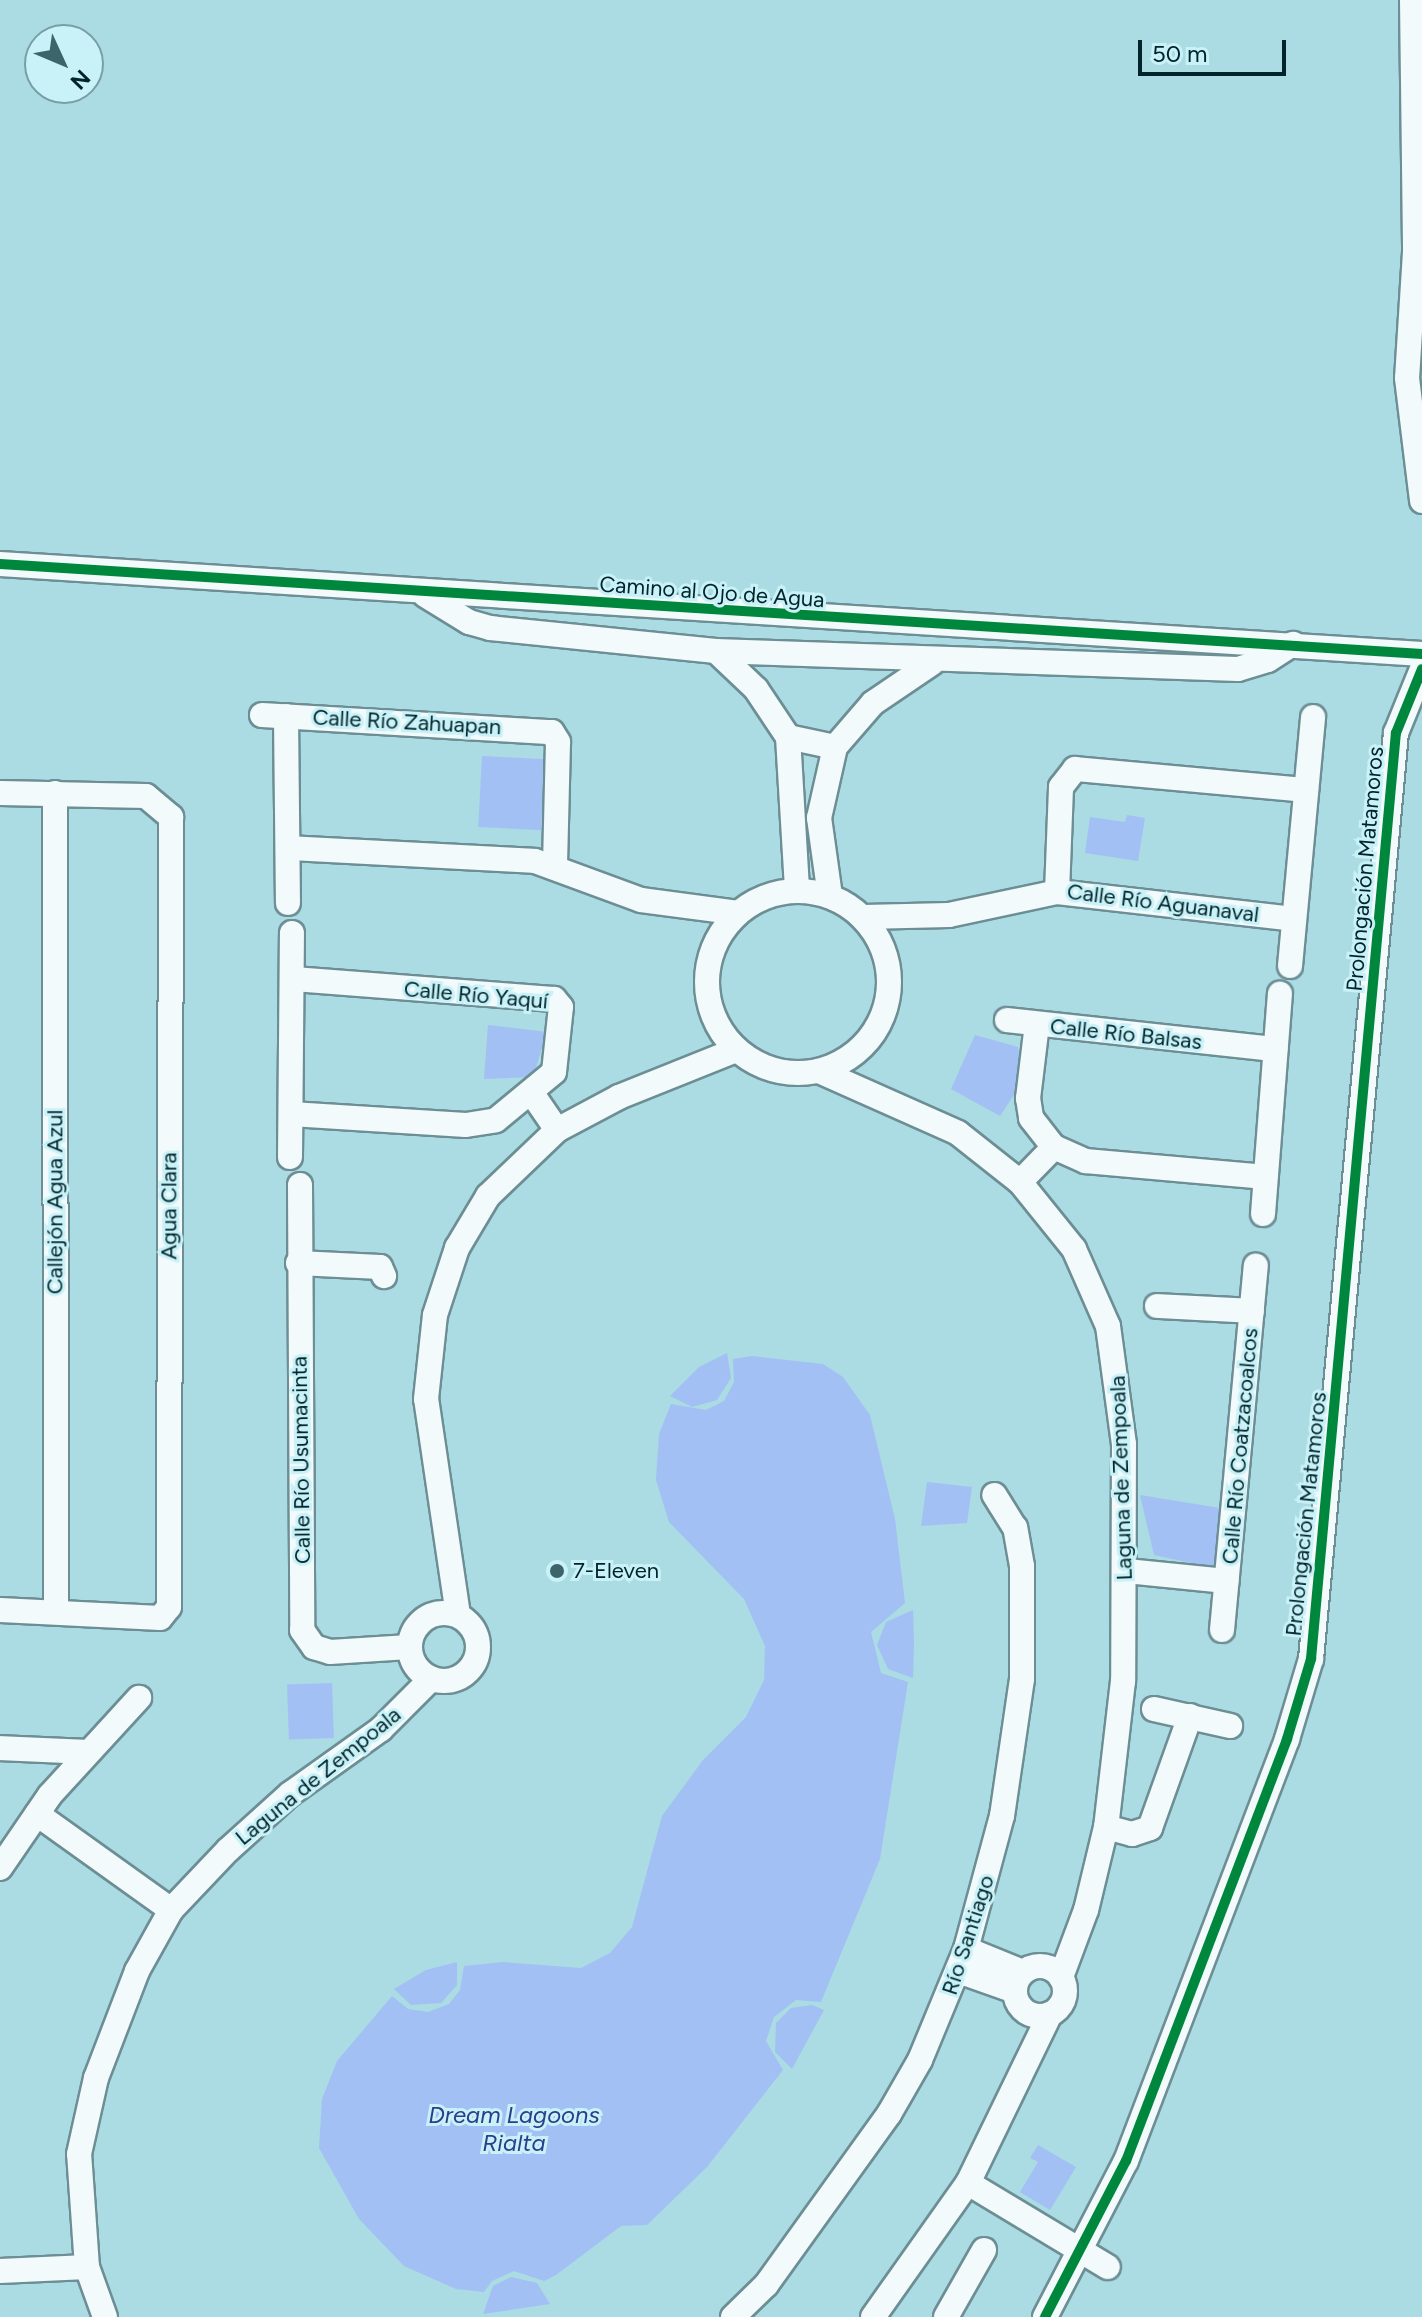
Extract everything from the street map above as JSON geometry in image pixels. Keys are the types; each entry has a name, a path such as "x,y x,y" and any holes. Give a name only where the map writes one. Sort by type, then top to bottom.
{"street":[{"path":"1412,0 1415,252 1407,378 1422,501"},
{"name":"Camino al Ojo de Agua","path":"0,564 1422,654"},
{"path":"423,593 469,622 490,628 716,651 932,663 1238,669 1268,660 1293,644"},
{"path":"716,651 756,689 788,737 797,890"},
{"path":"830,896 819,818 835,747 873,703 932,663"},
{"name":"Prolongación Matamoros","path":"1045,2317 1083,2251 1126,2161 1287,1739 1311,1659 1396,733 1422,669"},
{"name":"Calle Río Zahuapan","path":"288,903 289,848 274,715 552,732 558,742 555,865"},
{"path":"1290,966 1313,717"},
{"path":"788,737 835,747"},
{"name":"Calle Río Aguanaval","path":"1293,919 1057,892 1061,787 1075,769 1306,790"},
{"path":"0,793 55,793"},
{"name":"Agua Clara","path":"55,793 146,796 158,802 171,817 166,1614 56,1612"},
{"name":"Callejón Agua Azul","path":"55,793 56,1612"},
{"path":"289,848 555,865 641,900 738,913"},
{"path":"797,890 830,896 864,917 889,966 882,1020 866,1043 845,1061 819,1071 790,1074 761,1066 736,1050 717,1026 707,997 708,966 718,937 738,913 766,896 797,890"},
{"path":"864,917 949,915 1057,892"},
{"path":"290,1157 292,933"},
{"name":"Calle Río Yaquí","path":"291,1114 482,1125 531,1092 554,1072 561,1007 557,1000 293,979"},
{"path":"1263,1214 1280,994"},
{"path":"1007,1020 1037,1024"},
{"name":"Calle Río Balsas","path":"1054,1147 1031,1118 1028,1098 1037,1024 1275,1049"},
{"path":"458,1615 429,1616 415,1629 409,1647 415,1666 431,1679 453,1681 476,1660 478,1639 458,1615 426,1399 435,1315 457,1248 480,1207 514,1167 557,1130 619,1097 736,1050"},
{"name":"Laguna de Zempoala","path":"819,1071 958,1133 1020,1182 1074,1249 1108,1326 1124,1444 1126,1571 1123,1681 1106,1827 1086,1910 1061,1977"},
{"path":"531,1092 557,1130"},
{"path":"1020,1182 1054,1147 1086,1161 1265,1177"},
{"path":"300,1185 298,1263 380,1267 384,1276"},
{"name":"Calle Río Usumacinta","path":"298,1263 304,1634 314,1647 330,1652 409,1647"},
{"name":"Calle Río Coatzacoalcos","path":"1222,1630 1256,1266"},
{"name":"Calle Río Coatzacoalcos","path":"1157,1306 1252,1311"},
{"name":"Río Santiago","path":"733,2317 766,2285 849,2176 920,2060 962,1960 1002,1816 1022,1679 1022,1566 1015,1528 994,1495"},
{"name":"Calle Río Coatzacoalcos","path":"1126,1571 1227,1581"},
{"path":"0,1610 56,1612"},
{"name":"Laguna de Zempoala","path":"105,2317 87,2267 79,2154 92,2092 112,2026 171,1910 259,1820 381,1729 431,1679"},
{"path":"0,1868 37,1814 88,1752 139,1698"},
{"path":"1154,1709 1230,1726"},
{"path":"1106,1827 1132,1834 1150,1828 1190,1716"},
{"path":"0,1748 88,1752"},
{"path":"37,1814 171,1910"},
{"path":"962,1960 1019,1982"},
{"path":"873,2317 968,2183 1050,2014 1065,1994 1061,1977 1039,1965 1019,1982"},
{"path":"1019,1982 1026,2012 1050,2014"},
{"path":"968,2183 1108,2267"},
{"path":"946,2317 984,2250"},
{"path":"0,2271 87,2267"}],"water":[{"path":"482,756 545,759 541,830 478,827"},
{"path":"1127,815 1145,818 1138,861 1085,853 1090,817 1125,822"},
{"path":"488,1025 547,1032 533,1077 484,1079"},
{"path":"975,1035 1018,1047 1023,1081 1000,1116 951,1089"},
{"path":"727,1353 731,1378 717,1400 692,1407 670,1396 699,1367"},
{"name":"Dream Lagoons Rialta","path":"752,1356 823,1364 843,1377 870,1415 895,1519 905,1603 871,1632 881,1673 908,1682 880,1859 821,2002 796,2000 774,2017 766,2041 783,2070 707,2167 647,2225 621,2226 544,2281 514,2271 492,2281 484,2292 456,2289 404,2266 359,2219 319,2148 322,2099 337,2061 392,1996 408,2009 428,2012 449,2004 460,1990 464,1966 503,1962 581,1968 610,1953 632,1927 662,1816 703,1760 746,1717 764,1680 765,1646 744,1599 669,1522 656,1480 659,1434 671,1404 706,1410 724,1401 734,1382 733,1359"},
{"path":"927,1482 972,1487 967,1523 921,1526"},
{"path":"1140,1495 1220,1508 1214,1568 1154,1555"},
{"path":"913,1610 913,1678 888,1669 877,1645 886,1622"},
{"path":"332,1683 334,1738 289,1740 287,1685"},
{"path":"457,1962 457,1985 441,2003 411,2005 394,1989 426,1970"},
{"path":"812,2005 824,2010 792,2069 775,2052 776,2023 791,2008"},
{"path":"1038,2145 1076,2167 1050,2210 1020,2192 1038,2162 1030,2158"},
{"path":"511,2277 537,2283 550,2304 483,2314 493,2286"}],"cycle path":[{"path":"0,564 1422,654"},
{"path":"1045,2317 1126,2161 1287,1739 1311,1659 1396,733 1422,669"}],"place":[{"name":"7-Eleven","path":"557,1571"}]}
